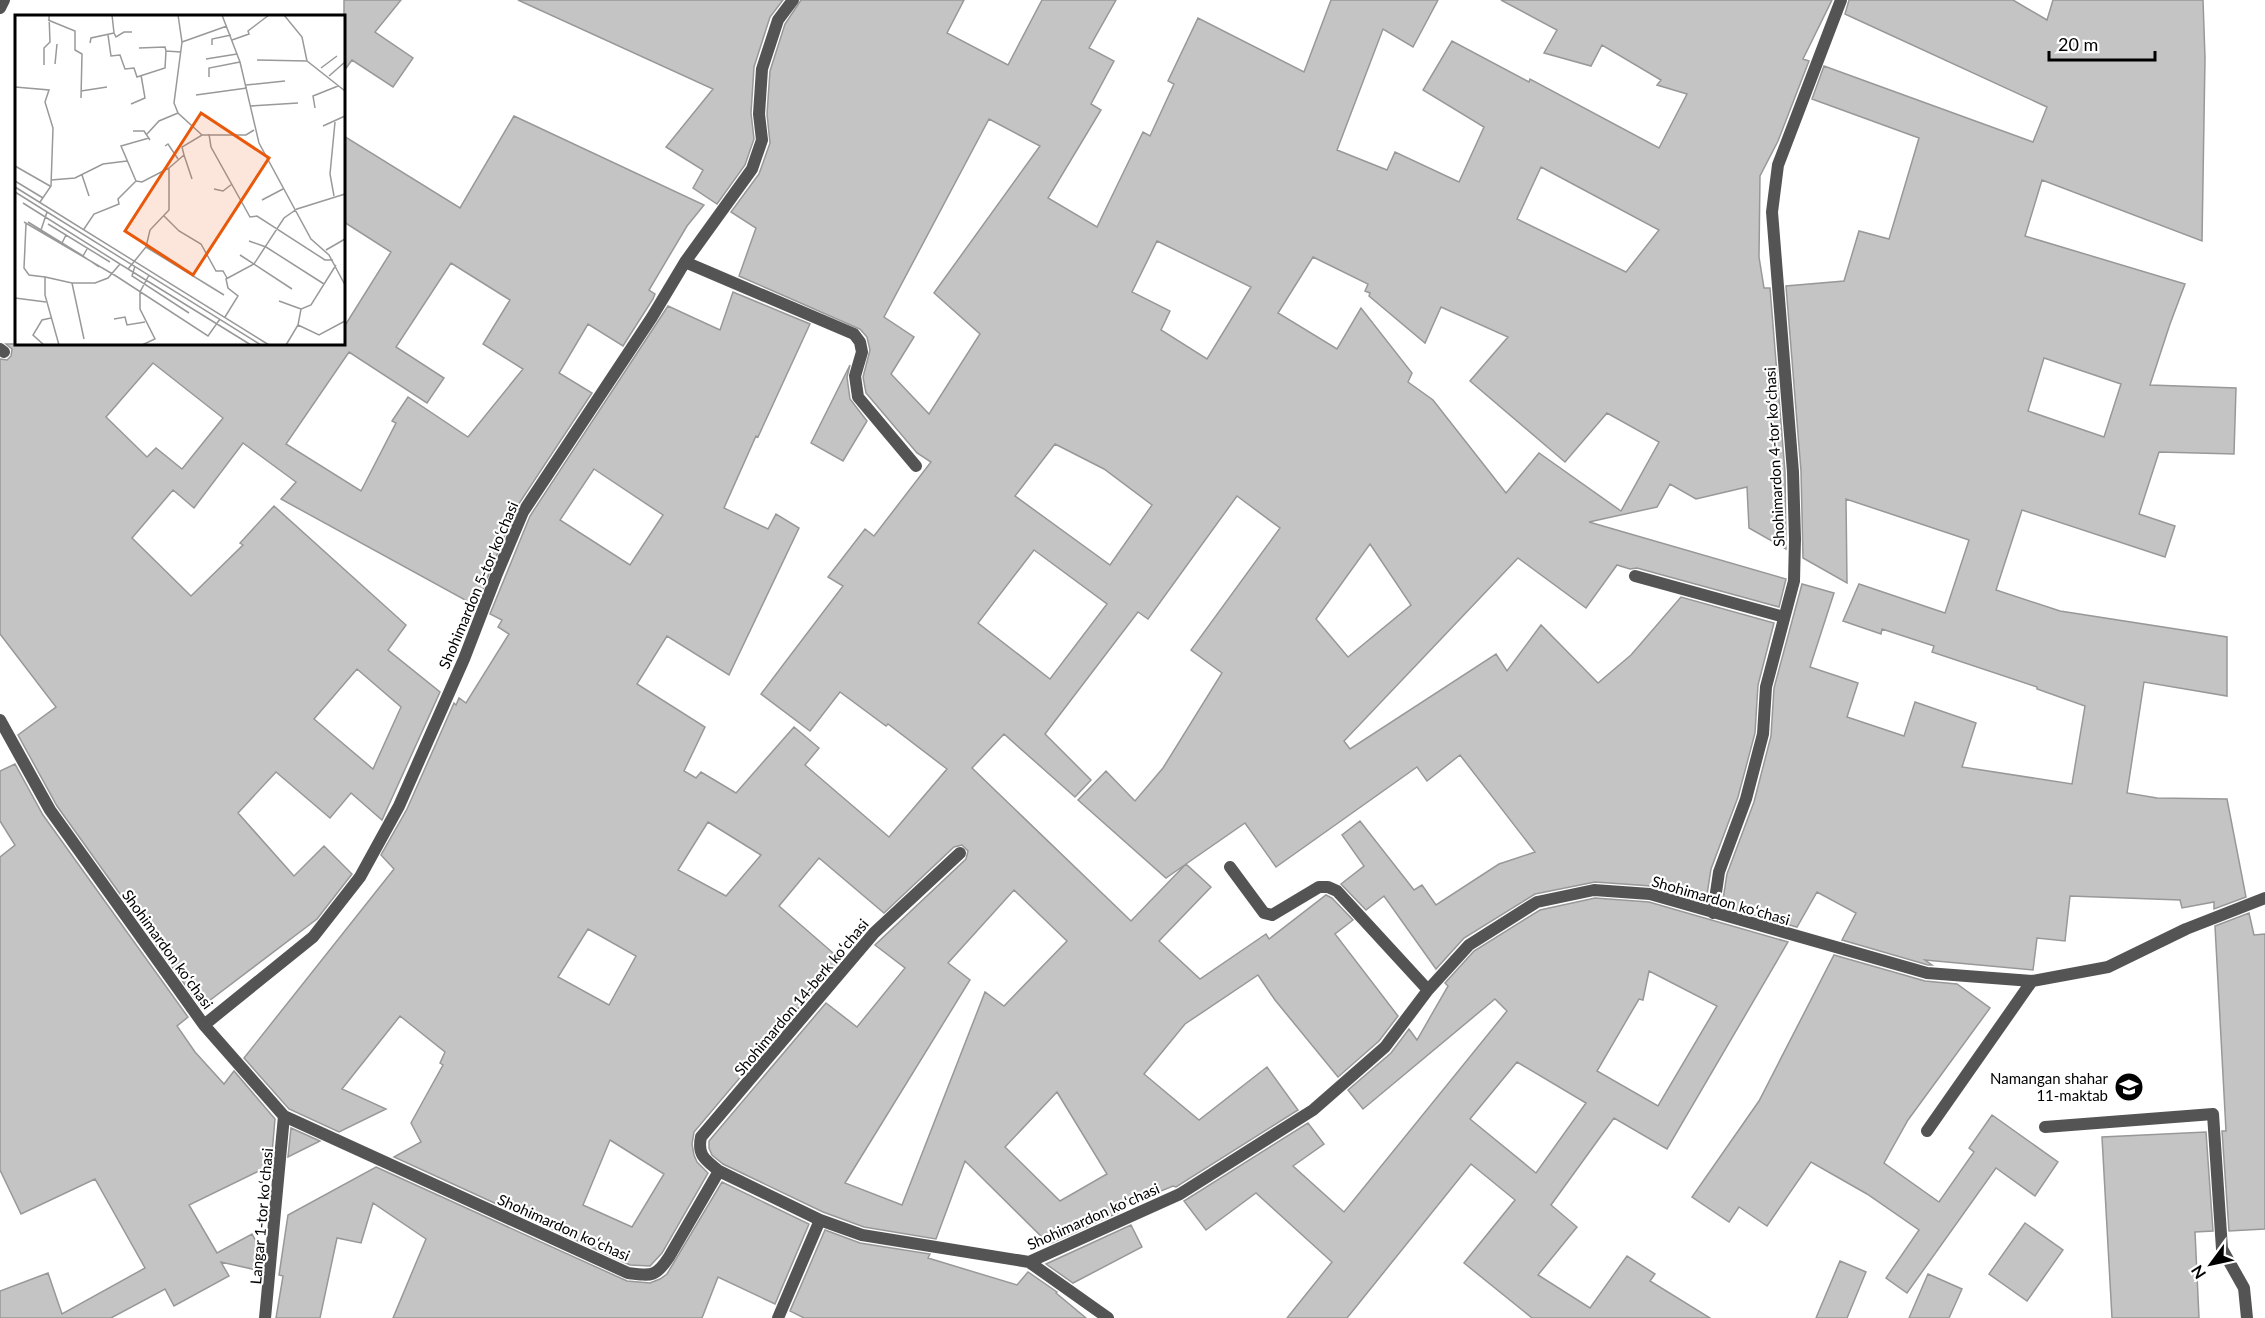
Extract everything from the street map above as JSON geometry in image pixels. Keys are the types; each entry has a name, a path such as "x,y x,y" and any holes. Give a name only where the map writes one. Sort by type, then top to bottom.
{"street":[{"path":"0,8 4,0"},
{"name":"Shohimardon 5-tor koʻchasi","path":"204,1025 313,937 360,877 403,795 464,659 495,576 523,512 652,317 685,262 752,169 762,140 759,114 762,69 778,21 793,0"},
{"name":"Shohimardon 4-tor koʻchasi","path":"1713,913 1719,872 1746,799 1763,734 1766,687 1794,581 1793,472 1773,212 1778,165 1841,0"},
{"path":"685,262 854,334 860,342 862,352 855,376 858,397 916,466"},
{"path":"1635,576 1784,617"},
{"name":"Shohimardon koʻchasi","path":"0,720 50,810 204,1025 284,1116 628,1273 651,1276 661,1270 719,1171 820,1220 862,1234 1029,1262 1180,1194 1313,1110 1385,1047 1428,990 1469,945 1537,902 1594,890 1650,894 1927,973 2032,981 2108,968 2186,928 2265,898"},
{"name":"Shohimardon 14-berk koʻchasi","path":"719,1171 702,1157 699,1147 701,1137 874,933 960,853"},
{"path":"1230,867 1264,914 1272,915 1319,887 1328,887 1337,891 1428,990"},
{"path":"1927,1131 2032,981"},
{"path":"2045,1126 2213,1114 2222,1249 2244,1288 2247,1318"},
{"name":"Langar 1-tor koʻchasi","path":"265,1318 284,1116"},
{"path":"778,1318 820,1220"},
{"path":"1029,1262 1108,1318"}],"building":[{"path":"344,0 401,0 375,32 413,58 393,87 352,60 345,70"},
{"path":"518,0 783,0 770,17 754,67 751,113 754,139 745,165 717,204 693,188 703,170 666,147 713,89"},
{"path":"801,0 964,0 947,33 1008,65 1042,0 1116,0 1089,48 1114,61 1091,104 1101,110 1048,198 1097,227 1143,132 1150,136 1174,84 1168,81 1198,18 1304,72 1331,0 1438,0 1413,47 1383,29 1337,150 1387,170 1395,152 1459,182 1484,127 1423,90 1452,41 1529,82 1530,79 1659,148 1687,94 1657,85 1661,80 1602,45 1591,66 1544,53 1557,30 1501,0 1832,0 1803,59 1809,61 1778,141 1760,176 1759,257 1764,288 1770,288 1785,472 1786,549 1749,528 1747,487 1696,499 1670,484 1657,507 1589,522 1786,579 1779,607 1637,568 1630,569 1617,565 1586,608 1518,558 1344,741 1350,749 1496,654 1507,671 1541,625 1598,683 1631,655 1681,597 1774,623 1758,685 1755,733 1738,797 1711,869 1706,901 1651,886 1595,882 1535,894 1464,938 1436,969 1384,896 1366,910 1341,884 1364,866 1342,835 1360,821 1414,890 1422,885 1436,905 1499,864 1535,852 1460,755 1427,781 1417,767 1276,867 1245,823 1186,864 1211,887 1159,941 1200,979 1266,934 1269,939 1326,895 1332,898 1353,920 1335,934 1398,1016 1379,1041 1338,1077 1275,1000 1258,975 1185,1024 1144,1074 1199,1120 1267,1067 1298,1110 1176,1187 1173,1186 1122,1207 1124,1210 1049,1244 965,1161 936,1239 864,1227 823,1212 723,1164 712,1155 709,1148 709,1141 826,1003 857,1027 905,968 875,945 966,859 968,851 962,845 954,847 884,913 819,858 779,906 840,959 694,1132 692,1144 694,1155 697,1162 708,1173 662,1253 650,1266 630,1265 394,1157 421,1142 411,1123 443,1065 440,1063 445,1052 400,1016 342,1089 386,1109 339,1132 289,1109 244,1058 394,869 381,855 407,809 454,703 456,705 459,698 466,703 509,634 498,627 502,620 490,614 530,516 668,306 720,330 733,292 810,324 724,508 768,529 776,514 799,528 729,675 667,636 637,684 705,727 684,771 696,778 701,772 736,793 794,727 819,748 805,765 889,837 947,769 888,724 886,726 840,692 810,731 761,694 843,586 828,577 865,529 874,536 931,462 917,453 866,393 863,377 870,350 867,337 860,329 739,276 756,228 731,212 759,174 770,143 767,114 770,71 785,24","holes":["989,119 1040,146 934,293 980,334 929,414 891,374 914,337 884,317","1541,167 1659,230 1626,272 1517,219","1157,241 1251,287 1207,359 1161,330 1170,311 1132,292","1313,257 1368,284 1365,291 1370,293 1369,296 1425,343 1441,307 1508,337 1470,381 1565,462 1607,413 1659,442 1621,511 1539,453 1506,493 1433,400 1408,382 1412,373 1361,308 1337,349 1278,313","1055,444 1104,469 1152,505 1110,565 1015,496","594,469 663,515 630,565 560,520","1237,496 1280,528 1191,650 1222,673 1163,768 1135,801 1106,771 1078,800 1166,878 1186,864 1131,921 972,768 1004,734 1075,797 1091,780 1045,734 1138,612 1148,619","1370,544 1411,605 1348,657 1316,619","1034,550 1107,604 1050,679 978,623","708,822 761,855 726,896 678,870","1014,890 1067,941 1004,1006 985,992 902,1205 845,1183 970,980 948,963","588,929 636,956 609,1005 558,977","1057,1092 1107,1174 1060,1201 1005,1147","610,1140 664,1174 632,1227 583,1205"]},
{"path":"1849,0 2013,0 2047,20 2053,0 2203,0 2205,58 2202,241 2042,180 2025,236 2185,284 2150,385 2236,388 2234,454 2159,452 2139,514 2175,526 2165,557 2022,510 1996,590 2060,611 2227,637 2227,696 2144,682 2127,793 2157,798 2227,799 2246,897 2214,909 2214,902 2182,908 2180,900 2070,896 2065,941 2037,938 2033,970 1925,960 1932,965 1928,965 1842,940 1856,913 1817,892 1797,927 1722,906 1727,874 1754,802 1771,736 1774,688 1802,584 1834,593 1810,667 1858,683 1847,717 1904,736 1915,702 1976,723 1962,767 2072,784 2085,706 2037,689 2037,687 1932,652 1934,646 1882,629 1881,634 1843,621 1859,584 1945,613 1969,540 1846,499 1847,583 1803,558 1801,471 1786,286 1844,281 1859,231 1889,239 1919,138 1812,99 1824,66 2033,142 2047,107 1845,14","holes":["2044,358 2121,384 2104,437 2028,411"]},
{"path":"514,116 704,205 687,226 649,290 655,294 653,299 623,346 588,324 559,373 592,393 516,508 476,606 281,499 296,482 243,443 194,508 173,490 132,538 191,596 243,545 240,543 274,506 406,625 388,650 440,692 382,820 351,793 330,818 276,772 238,813 294,876 324,846 352,874 317,919 201,1007 57,806 18,735 56,707 0,634 0,359 7,360 11,356 12,349 6,344 345,345 345,325 391,252 345,223 345,137 460,208","holes":["451,263 510,300 483,344 523,369 468,437 408,397 392,421 396,423 361,491 286,444 349,352 427,403 444,378 396,347","153,363 223,418 182,469 156,448 147,457 106,417","357,669 401,707 373,769 314,719"]},
{"path":"850,365 847,377 850,399 867,421 843,461 811,443"},
{"path":"15,764 43,815 188,1017 177,1026 195,1052 224,1084 234,1071 275,1119 271,1165 189,1205 217,1253 252,1234 263,1254 261,1271 221,1262 229,1276 174,1306 165,1289 111,1318 0,1318 0,1291 48,1273 62,1314 145,1268 95,1179 21,1214 0,1170 0,857 15,845 0,821 0,771"},
{"path":"1595,898 1649,902 1788,942 1667,1149 1614,1118 1551,1205 1577,1227 1538,1275 1590,1308 1627,1256 1655,1274 1650,1281 1710,1318 1532,1318 1464,1263 1515,1200 1471,1164 1347,1318 1287,1318 1332,1262 1256,1193 1206,1230 1184,1201 1308,1123 1324,1144 1293,1166 1344,1212 1507,1011 1495,999 1363,1109 1348,1090 1391,1053 1409,1029 1417,1040 1448,986 1445,983 1474,951 1540,910","holes":["1649,971 1717,1006 1658,1106 1597,1071 1639,999 1643,1000","1517,1062 1586,1103 1536,1173 1470,1119"]},
{"path":"2249,913 2254,935 2265,934 2265,1229 2229,1231 2222,1131 2226,1131 2215,926"},
{"path":"1834,955 1925,981 1957,984 1990,1008 1908,1120 1884,1163 1939,1202 1974,1152 1969,1148 1992,1115 2058,1162 2035,1196 1996,1168 1907,1293 1886,1278 1919,1230 1867,1194 1811,1162 1767,1226 1739,1207 1729,1222 1692,1197 1759,1101"},
{"path":"291,1128 320,1141 288,1157"},
{"path":"2206,1132 2213,1231 2195,1232 2199,1318 2112,1318 2102,1137"},
{"path":"376,1167 627,1281 650,1283 667,1274 722,1182 809,1224 775,1304 718,1277 702,1318 393,1318 426,1239 373,1203 361,1243 337,1238 320,1318 276,1318 283,1276 279,1275 288,1215"},
{"path":"2025,1223 2063,1250 2027,1301 1989,1274"},
{"path":"1131,1225 1142,1247 1073,1283 1046,1264"},
{"path":"825,1230 860,1243 930,1254 928,1258 1017,1285 1028,1272 1057,1292 1086,1318 804,1318 790,1311"},
{"path":"1840,1261 1866,1272 1847,1318 1816,1318"},
{"path":"1928,1274 1962,1289 1949,1318 1909,1318"}],"place":[{"name":"Namangan shahar 11-maktab","path":"2129,1087"}]}
